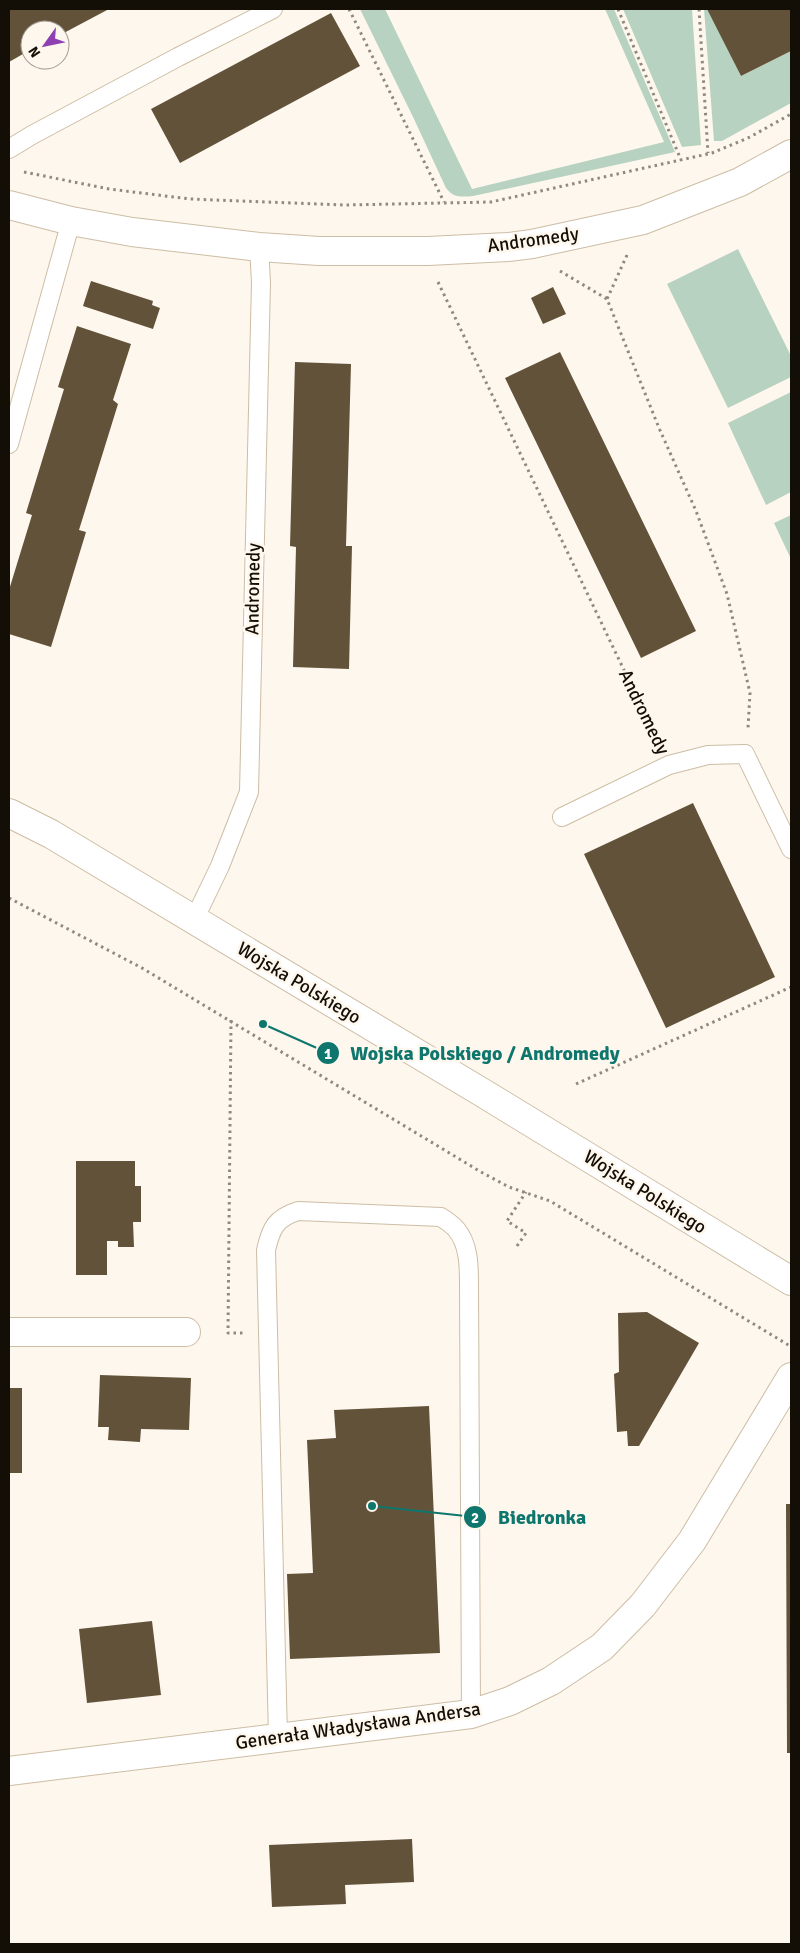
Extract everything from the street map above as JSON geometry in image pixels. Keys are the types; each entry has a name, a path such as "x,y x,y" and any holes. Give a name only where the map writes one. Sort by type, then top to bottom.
{"street":[{"name":"Andromedy","path":"9,205 71,221 132,232 259,247 319,250 428,251 532,244 644,220 740,182 791,154"},
{"name":"Wojska Polskiego","path":"9,813 51,834 492,1098 791,1281"},
{"path":"9,1332 186,1332"},
{"name":"Generała Władysława Andersa","path":"9,1771 470,1714 510,1701 551,1681 602,1647 643,1605 692,1541 791,1377"}],"lane":[{"path":"9,149 161,66 273,9"},
{"path":"9,444 71,221"},
{"name":"Andromedy","path":"194,920 220,866 249,792 260,282 259,247"},
{"path":"562,817 669,765 708,755 745,754 791,849"},
{"path":"278,1737 266,1250 273,1226 283,1215 298,1211 440,1217 456,1228 465,1244 469,1271 470,1714"}],"path":[{"path":"349,9 444,202"},
{"path":"618,9 681,160"},
{"path":"699,9 708,153"},
{"path":"18,170 109,189 190,198 345,205 491,202 708,153 750,137 791,114"},
{"path":"607,299 629,251"},
{"path":"558,270 607,299 659,428 696,511 727,594 750,693 745,754"},
{"name":"Andromedy","path":"438,281 669,765"},
{"path":"9,898 142,968 481,1172 509,1187 550,1200 786,1343"},
{"path":"576,1084 791,987"},
{"path":"231,1020 228,1333 268,1334"},
{"path":"517,1246 526,1232 507,1221 526,1192"}],"green space":[{"path":"360,9 385,9 472,189 664,142 605,9 614,9 675,152 473,196 461,197 455,195 446,188"},
{"path":"623,9 692,9 701,145 682,147"},
{"path":"704,9 708,9 741,76 791,51 791,103 722,141 714,141"},
{"path":"738,249 791,356 791,377 728,408 667,284"},
{"path":"791,392 791,492 766,505 728,423"},
{"path":"791,515 791,559 774,523"}],"building":[{"path":"9,9 109,9 70,30 70,20 20,20 20,56 9,62"},
{"path":"707,9 791,9 791,51 741,76"},
{"path":"331,13 360,66 180,163 151,109"},
{"path":"91,281 153,301 152,305 160,308 153,329 83,306"},
{"path":"553,287 566,314 543,324 531,298"},
{"path":"77,326 131,344 113,400 118,404 79,530 86,532 51,647 9,634 9,590 32,515 26,513 64,389 58,387"},
{"path":"560,352 696,631 641,658 505,378"},
{"path":"295,362 351,364 346,546 352,546 349,669 293,667 296,547 290,546"},
{"path":"693,803 775,977 666,1028 584,854"},
{"path":"76,1161 135,1161 135,1186 141,1186 141,1222 133,1222 134,1247 118,1247 118,1241 107,1241 107,1275 76,1275"},
{"path":"647,1312 699,1343 639,1446 628,1446 627,1431 617,1432 614,1374 619,1372 618,1313"},
{"path":"100,1375 191,1378 189,1430 141,1429 140,1442 108,1440 109,1427 98,1427"},
{"path":"9,1388 22,1388 22,1473 9,1473"},
{"path":"429,1406 440,1653 290,1659 287,1574 313,1573 307,1440 336,1438 334,1410"},
{"path":"786,1504 791,1504 791,1753 787,1753"},
{"path":"152,1621 161,1695 87,1703 79,1629"},
{"path":"412,1839 414,1882 345,1885 346,1904 272,1907 269,1845"}],"place":[{"name":"Wojska Polskiego / Andromedy","path":"263,1024"},
{"name":"Biedronka","path":"372,1506"}]}
